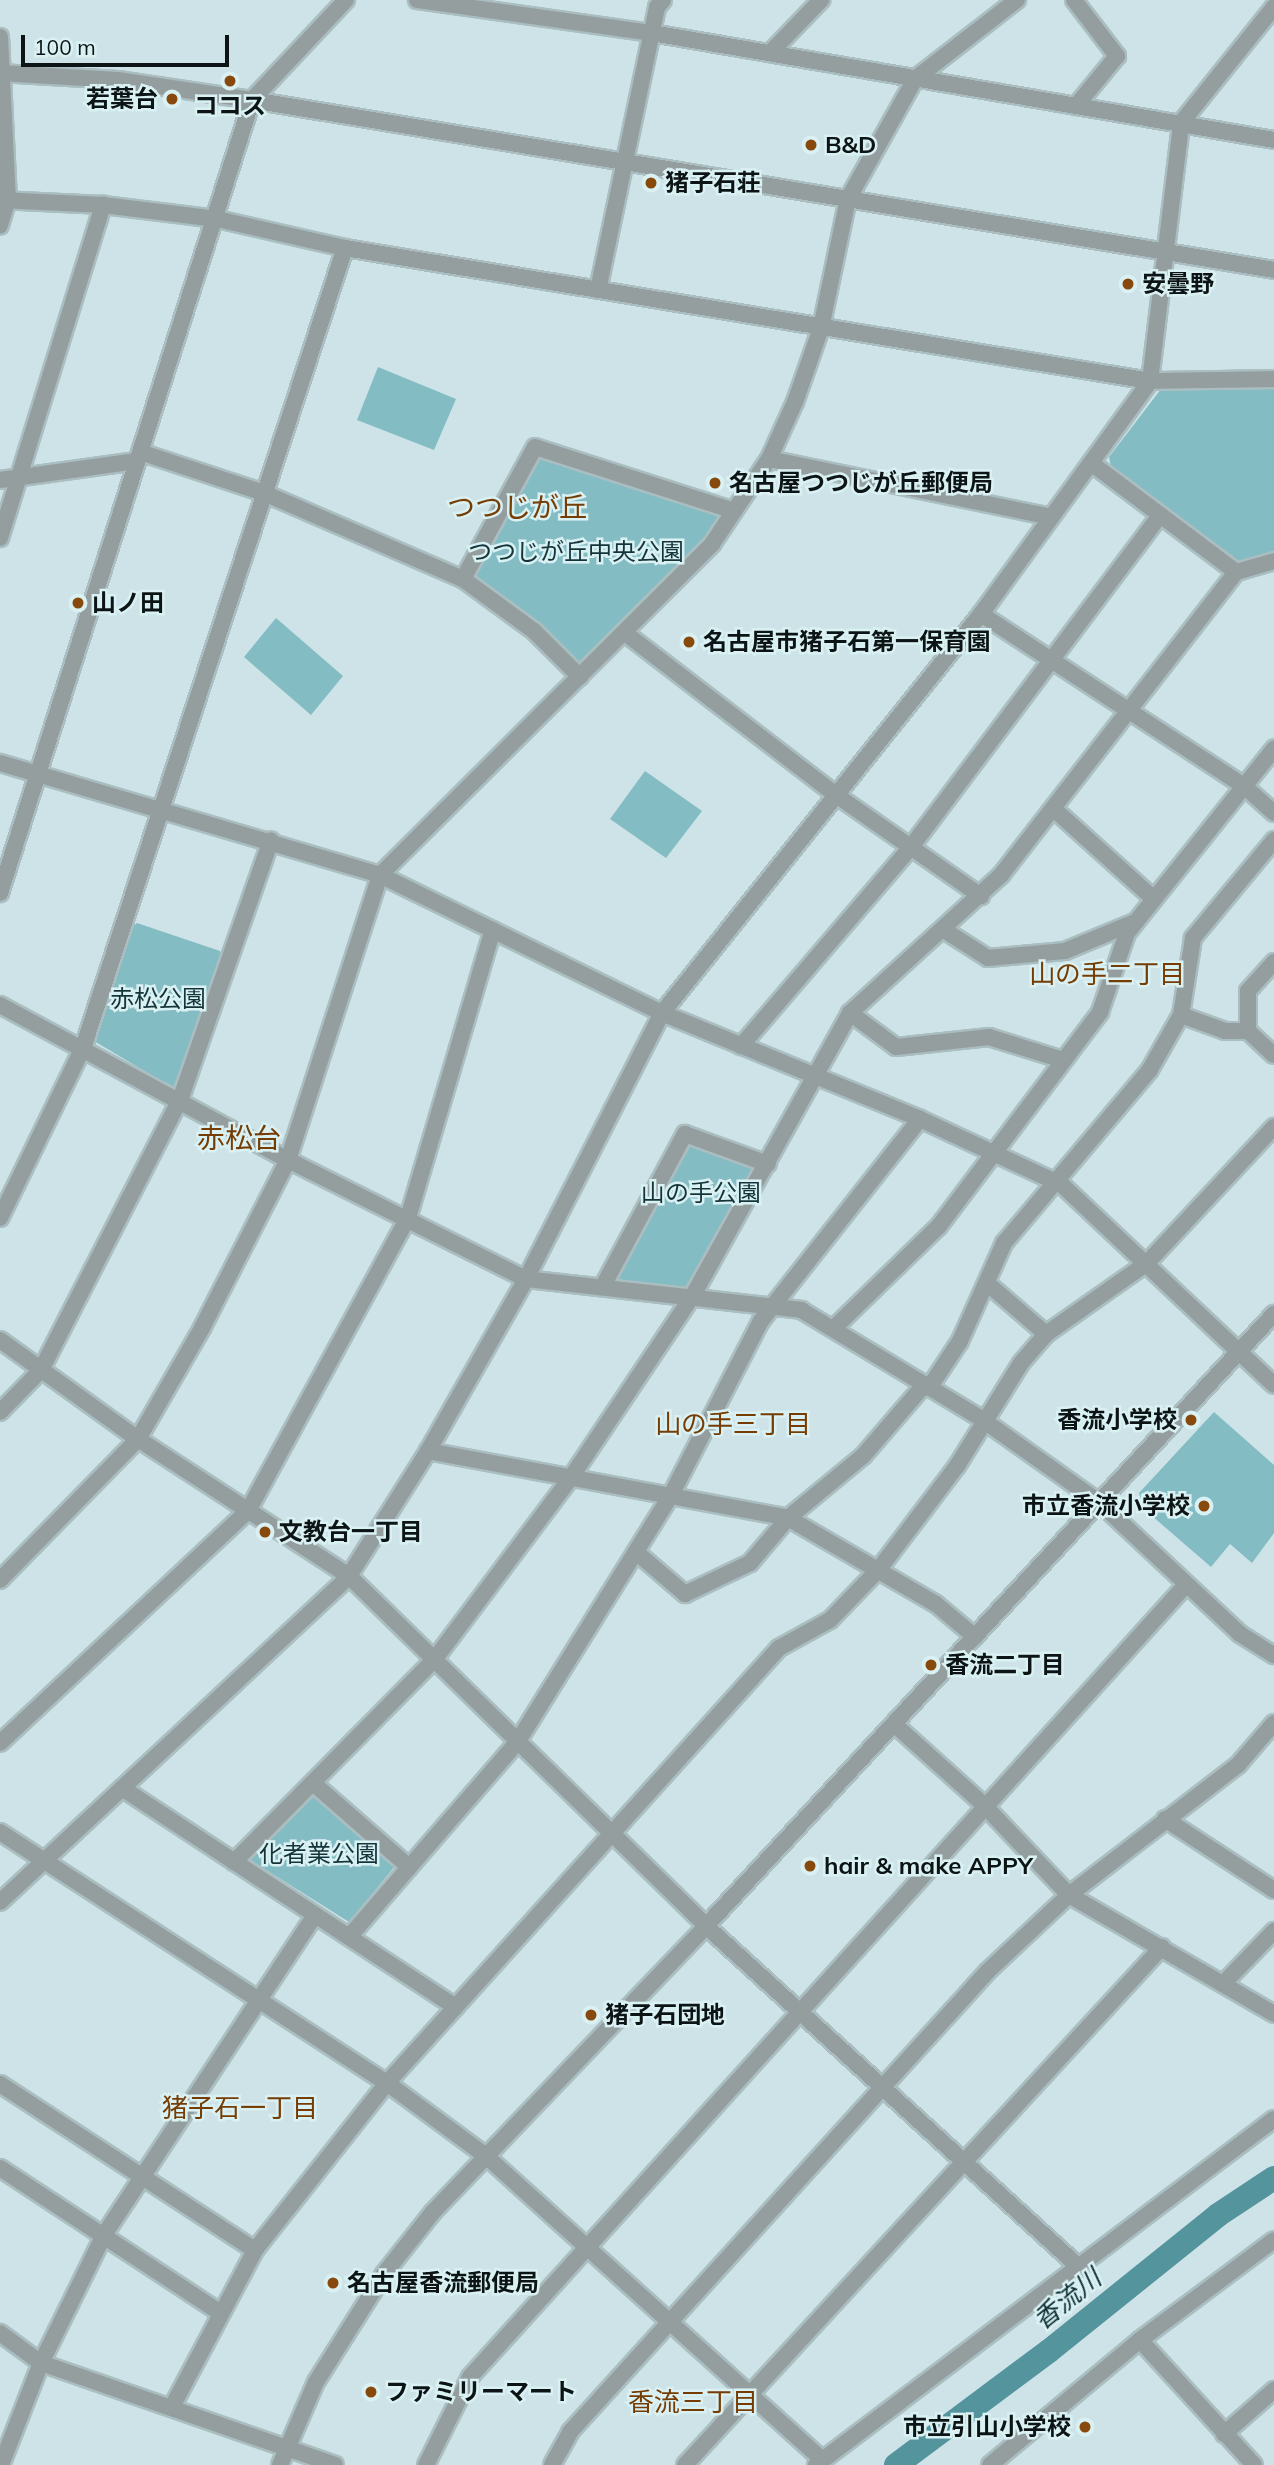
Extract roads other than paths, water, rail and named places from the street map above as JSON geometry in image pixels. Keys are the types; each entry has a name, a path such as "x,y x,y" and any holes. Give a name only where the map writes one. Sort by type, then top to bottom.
{"street":[{"path":"0,893 253,100 346,0"},
{"path":"417,0 652,33 1274,140"},
{"path":"770,54 821,0"},
{"path":"0,1580 138,1439 202,1328 288,1160 380,875 712,544 769,459 821,328 848,199 915,79 1017,0"},
{"path":"1074,0 1117,56 1076,106"},
{"path":"598,290 657,2"},
{"path":"0,1902 349,1576 428,1451 526,1279 662,1013 981,614 1150,381 1181,123 1274,7"},
{"path":"0,37 4,200 0,226"},
{"path":"1,73 118,80 253,100 1274,270"},
{"path":"4,200 103,205 217,219 345,248 1150,381 1274,379"},
{"path":"0,538 103,205"},
{"path":"0,1218 83,1048 345,248"},
{"path":"463,579 535,447 734,511"},
{"path":"0,480 139,456 264,493 463,579 534,631 580,677"},
{"path":"769,459 1051,517"},
{"path":"1091,463 1236,572"},
{"path":"741,1046 911,847 1160,515"},
{"path":"234,1862 434,1660 570,1479 692,1297 817,1077 850,1013 981,896 1055,810 1128,710 1236,572 1274,561"},
{"path":"981,614 1244,786 1274,813"},
{"path":"625,633 836,795 981,896"},
{"path":"834,1328 939,1226 991,1152 1100,1012 1127,933 1274,749"},
{"path":"0,763 159,812 271,840 380,875 662,1013 920,1119 1054,1181 1147,1264 1274,1385"},
{"path":"1055,810 1154,899"},
{"path":"0,1412 41,1370 180,1100 271,840"},
{"path":"636,1552 685,1594 750,1563 788,1518 863,1456 927,1386 988,1284 1004,1243 1149,1071 1181,1015 1193,938 1274,840"},
{"path":"944,930 988,958 1065,951 1135,922"},
{"path":"0,1743 248,1511 408,1218 493,930"},
{"path":"1248,1031 1248,991 1274,962"},
{"path":"0,1005 288,1160 526,1279 801,1310 983,1420 1099,1502 1240,1634 1274,1656"},
{"path":"850,1013 896,1047 989,1037 1063,1060"},
{"path":"1181,1015 1226,1031 1248,1031 1274,1055"},
{"path":"349,1937 518,1741 670,1497 771,1307 920,1119"},
{"path":"172,2407 255,2250 387,2083 779,1648 830,1620 879,1569 957,1466 1020,1363 1046,1334 1147,1264 1274,1127"},
{"path":"603,1286 685,1134 768,1164"},
{"path":"988,1284 1046,1334"},
{"path":"280,2465 316,2382 384,2274 486,2156 706,1926 1274,1314"},
{"path":"0,1340 138,1439 349,1576 706,1926 1080,2268"},
{"path":"428,1451 788,1518 936,1604 975,1637"},
{"path":"426,2465 470,2377 983,1804 1186,1585"},
{"path":"552,2465 570,2432 988,1971 1069,1895 1238,1765 1274,1723"},
{"path":"894,1724 983,1804 1069,1895 1274,2014"},
{"path":"313,1783 409,1867"},
{"path":"122,1788 455,2007"},
{"path":"1165,1819 1274,1890"},
{"path":"0,1832 387,2083 486,2156 750,2395 819,2462 1080,2268 1274,2119"},
{"path":"1,2465 41,2363 104,2235 140,2175 314,1915"},
{"path":"1223,1983 1274,1931"},
{"path":"685,2465 1162,1947"},
{"path":"0,2084 255,2250"},
{"path":"0,2168 221,2313"},
{"path":"990,2465 1140,2340 1274,2240"},
{"path":"0,2333 41,2363 287,2445 335,2465"},
{"path":"1140,2340 1254,2465"},
{"path":"1224,2434 1274,2390"}],"waterway":[{"name":"香流川","path":"896,2465 1049,2351 1218,2215 1274,2178"}],"place":[{"name":"ココス","path":"230,81"},
{"name":"若葉台","path":"172,99"},
{"name":"B&D","path":"811,145"},
{"name":"猪子石荘","path":"651,183"},
{"name":"安曇野","path":"1128,284"},
{"name":"名古屋つつじが丘郵便局","path":"715,483"},
{"name":"山ノ田","path":"78,603"},
{"name":"名古屋市猪子石第一保育園","path":"689,642"},
{"name":"香流小学校","path":"1191,1420"},
{"name":"市立香流小学校","path":"1204,1506"},
{"name":"文教台一丁目","path":"265,1532"},
{"name":"香流二丁目","path":"931,1665"},
{"name":"hair & make APPY","path":"810,1866"},
{"name":"猪子石団地","path":"591,2015"},
{"name":"名古屋香流郵便局","path":"333,2283"},
{"name":"ファミリーマート","path":"371,2392"},
{"name":"市立引山小学校","path":"1085,2427"}],"district":[{"name":"つつじが丘","path":"517,507"},
{"name":"山の手二丁目","path":"1107,974"},
{"name":"赤松台","path":"239,1138"},
{"name":"山の手三丁目","path":"733,1424"},
{"name":"猪子石一丁目","path":"240,2108"},
{"name":"香流三丁目","path":"693,2402"}],"park label":[{"name":"つつじが丘中央公園","path":"576,552"},
{"name":"赤松公園","path":"158,999"},
{"name":"山の手公園","path":"701,1193"},
{"name":"化者業公園","path":"319,1854"}]}
